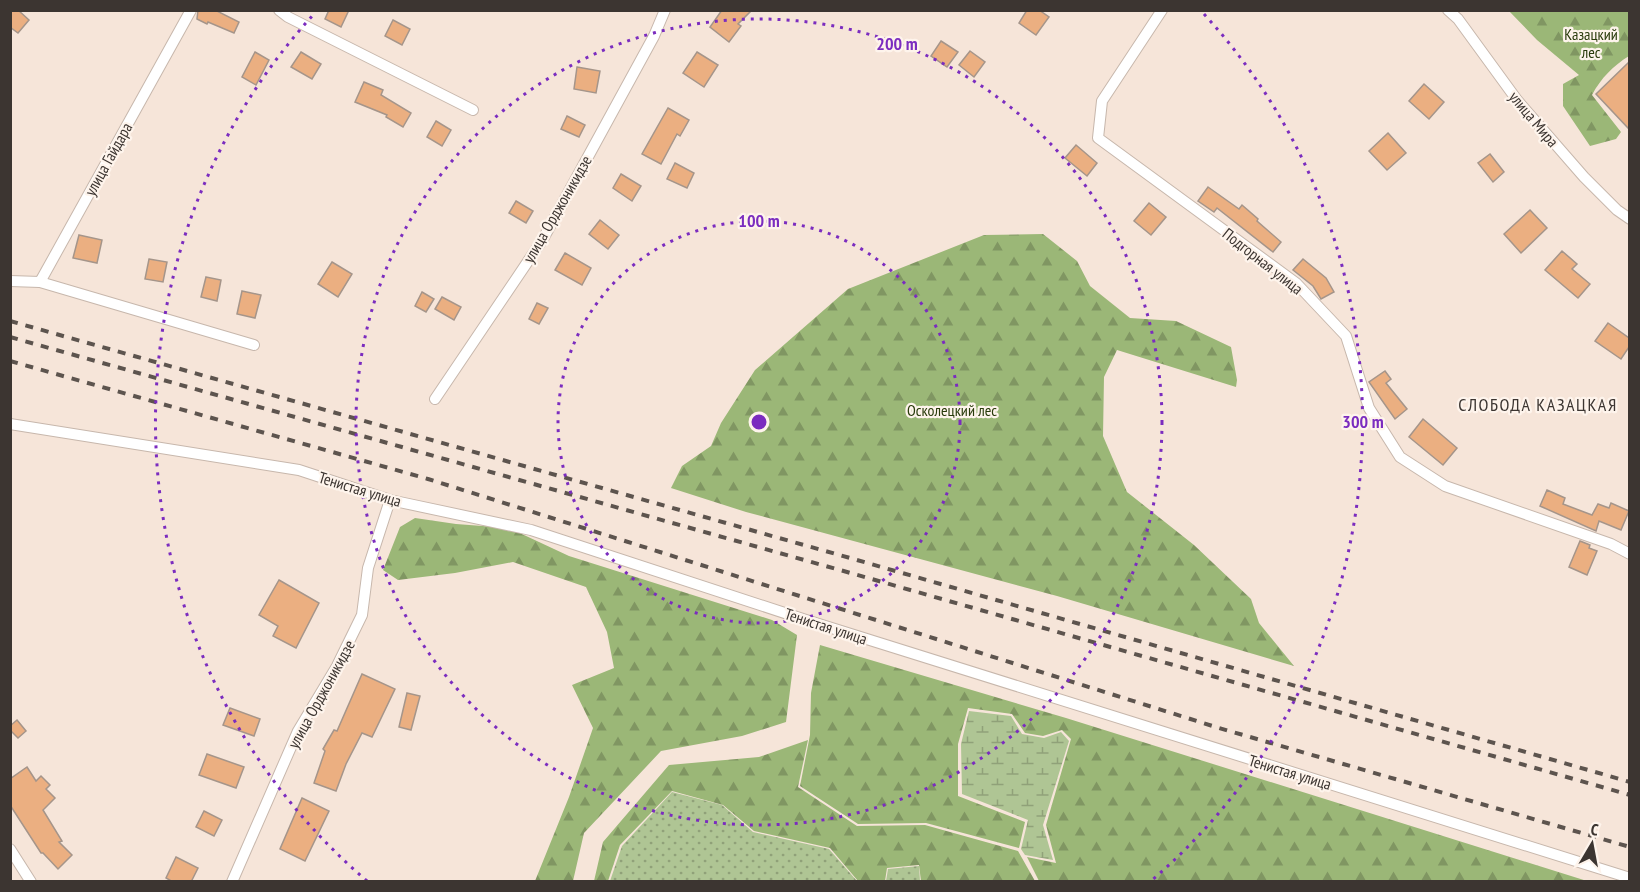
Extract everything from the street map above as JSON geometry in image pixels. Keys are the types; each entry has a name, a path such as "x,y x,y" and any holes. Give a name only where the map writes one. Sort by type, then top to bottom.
{"street":[{"name":"улица Гайдара","path":"40,282 191,10"},
{"path":"279,10 298,22 473,110"},
{"name":"улица Орджоникидзе","path":"435,399 543,239 654,36 665,10"},
{"name":"Подгорная улица","path":"1162,10 1102,101 1098,138 1296,283 1346,336 1369,408 1400,456 1445,486 1611,544 1629,554"},
{"name":"улица Мира","path":"1448,10 1458,19 1517,100 1576,169 1629,219"},
{"path":"10,281 40,282 254,345"},
{"name":"Тенистая улица","path":"10,424 299,470 390,500 531,530 806,620 1629,878"},
{"name":"улица Орджоникидзе","path":"232,882 298,731 338,666 362,615 368,567 390,500"},
{"path":"10,849 31,882"}],"green space":[{"name":"Казацкий лес","path":"1509,11 1629,11 1629,56 1608,73 1592,95 1621,132 1616,139 1590,146 1563,106 1563,84 1579,75 1537,40"},
{"name":"Осколецкий лес","path":"1043,234 1077,261 1090,286 1130,318 1176,321 1231,347 1237,380 1236,387 1117,350 1104,377 1103,436 1127,492 1194,545 1251,599 1259,623 1294,666 1057,596 746,512 671,488 682,466 711,446 721,423 755,370 848,289 984,235"},
{"path":"415,518 509,528 569,556 772,620 797,635 786,722 742,736 661,751 584,833 573,881 535,881 569,797 593,728 572,685 614,668 607,632 586,587 513,562 455,573 398,580 383,570 400,527"},
{"path":"820,645 1066,718 1587,881 1039,881 1027,857 1056,863 1046,825 1071,739 1062,730 1043,736 1025,733 1012,714 968,708 958,744 958,796 1025,822 1019,848 926,823 858,824 800,786 810,735 811,693"},
{"path":"969,711 1011,716 1022,734 1044,738 1061,732 1069,741 1043,825 1053,860 1025,855 1021,849 1028,820 962,794 961,744"},
{"path":"808,740 798,787 857,826 925,825 1018,851 1035,881 921,881 919,865 887,868 885,881 858,881 830,848 754,831 723,805 672,791 620,845 608,881 594,881 603,842 669,765 759,757"},
{"path":"672,792 722,805 753,832 829,849 857,881 610,881 622,846"},
{"path":"919,866 920,881 886,881 888,869"}],"building":[{"path":"10,10 18,10 29,20 18,33 10,27"},
{"path":"198,10 215,10 239,22 234,33 197,19"},
{"path":"329,10 349,10 341,27 325,19"},
{"path":"722,10 752,10 738,24 741,26 729,42 710,27"},
{"path":"1027,10 1039,10 1049,17 1036,35 1019,23"},
{"path":"393,20 410,29 402,45 385,36"},
{"path":"941,41 958,52 947,67 931,56"},
{"path":"970,51 985,62 974,77 959,65"},
{"path":"255,52 269,60 256,85 242,77"},
{"path":"301,52 321,64 312,79 291,67"},
{"path":"697,52 718,65 704,87 683,73"},
{"path":"1629,62 1629,129 1596,94"},
{"path":"577,67 600,71 596,93 574,89"},
{"path":"364,82 383,90 381,95 411,113 403,127 386,117 387,115 355,102"},
{"path":"1424,84 1444,102 1429,119 1409,101"},
{"path":"668,108 689,120 680,136 677,134 661,164 642,154"},
{"path":"567,116 585,125 579,137 561,129"},
{"path":"436,121 451,130 442,146 427,137"},
{"path":"1388,133 1406,153 1387,170 1369,151"},
{"path":"1076,145 1097,163 1087,176 1065,158"},
{"path":"1490,154 1504,172 1493,182 1478,163"},
{"path":"675,163 694,173 687,188 667,179"},
{"path":"621,174 641,186 632,201 613,188"},
{"path":"1208,187 1239,209 1242,205 1281,242 1273,252 1217,208 1214,212 1198,201"},
{"path":"516,201 533,211 526,223 509,213"},
{"path":"1149,203 1166,217 1151,235 1134,221"},
{"path":"1530,210 1547,228 1521,253 1504,234"},
{"path":"600,220 619,235 608,249 589,234"},
{"path":"79,235 102,240 97,263 73,258"},
{"path":"1562,251 1577,264 1572,269 1590,284 1578,298 1545,270"},
{"path":"565,253 591,268 582,285 555,270"},
{"path":"149,259 167,262 163,282 145,279"},
{"path":"1303,259 1326,278 1334,292 1321,299 1313,286 1293,270"},
{"path":"332,262 352,274 338,297 318,284"},
{"path":"206,277 221,280 217,301 201,297"},
{"path":"242,291 261,295 255,318 237,314"},
{"path":"422,292 434,299 426,312 415,306"},
{"path":"442,297 461,307 454,320 435,309"},
{"path":"537,303 548,308 539,324 529,319"},
{"path":"1608,323 1629,338 1629,347 1621,359 1595,341"},
{"path":"1385,371 1391,379 1386,383 1407,409 1395,419 1369,382"},
{"path":"1423,419 1457,448 1443,465 1409,437"},
{"path":"1547,490 1565,498 1563,504 1592,515 1598,504 1609,508 1611,503 1629,511 1621,530 1599,521 1596,531 1540,506"},
{"path":"1580,541 1597,551 1587,575 1569,567"},
{"path":"279,580 319,603 296,648 273,636 278,626 259,615"},
{"path":"362,674 395,689 372,737 362,733 346,764 336,791 314,783 325,751 323,749 334,730 337,731"},
{"path":"407,693 420,696 411,730 399,727"},
{"path":"230,708 260,719 254,736 223,725"},
{"path":"17,720 26,731 18,738 10,730 10,726"},
{"path":"207,754 244,767 236,788 199,775"},
{"path":"27,767 36,781 41,776 50,785 46,789 55,798 43,810 62,841 59,842 72,855 58,869 41,853 10,805 10,779"},
{"path":"302,798 329,811 305,861 280,849"},
{"path":"204,811 222,820 214,836 196,827"},
{"path":"176,857 198,868 191,882 173,882 166,878"}],"railway":[{"path":"10,321 850,558 1630,782"},
{"path":"10,337 1630,795"},
{"path":"10,361 428,479 1219,728 1630,847"}],"district":[{"name":"СЛОБОДА КАЗАЦКАЯ","path":"1538,405"}]}
